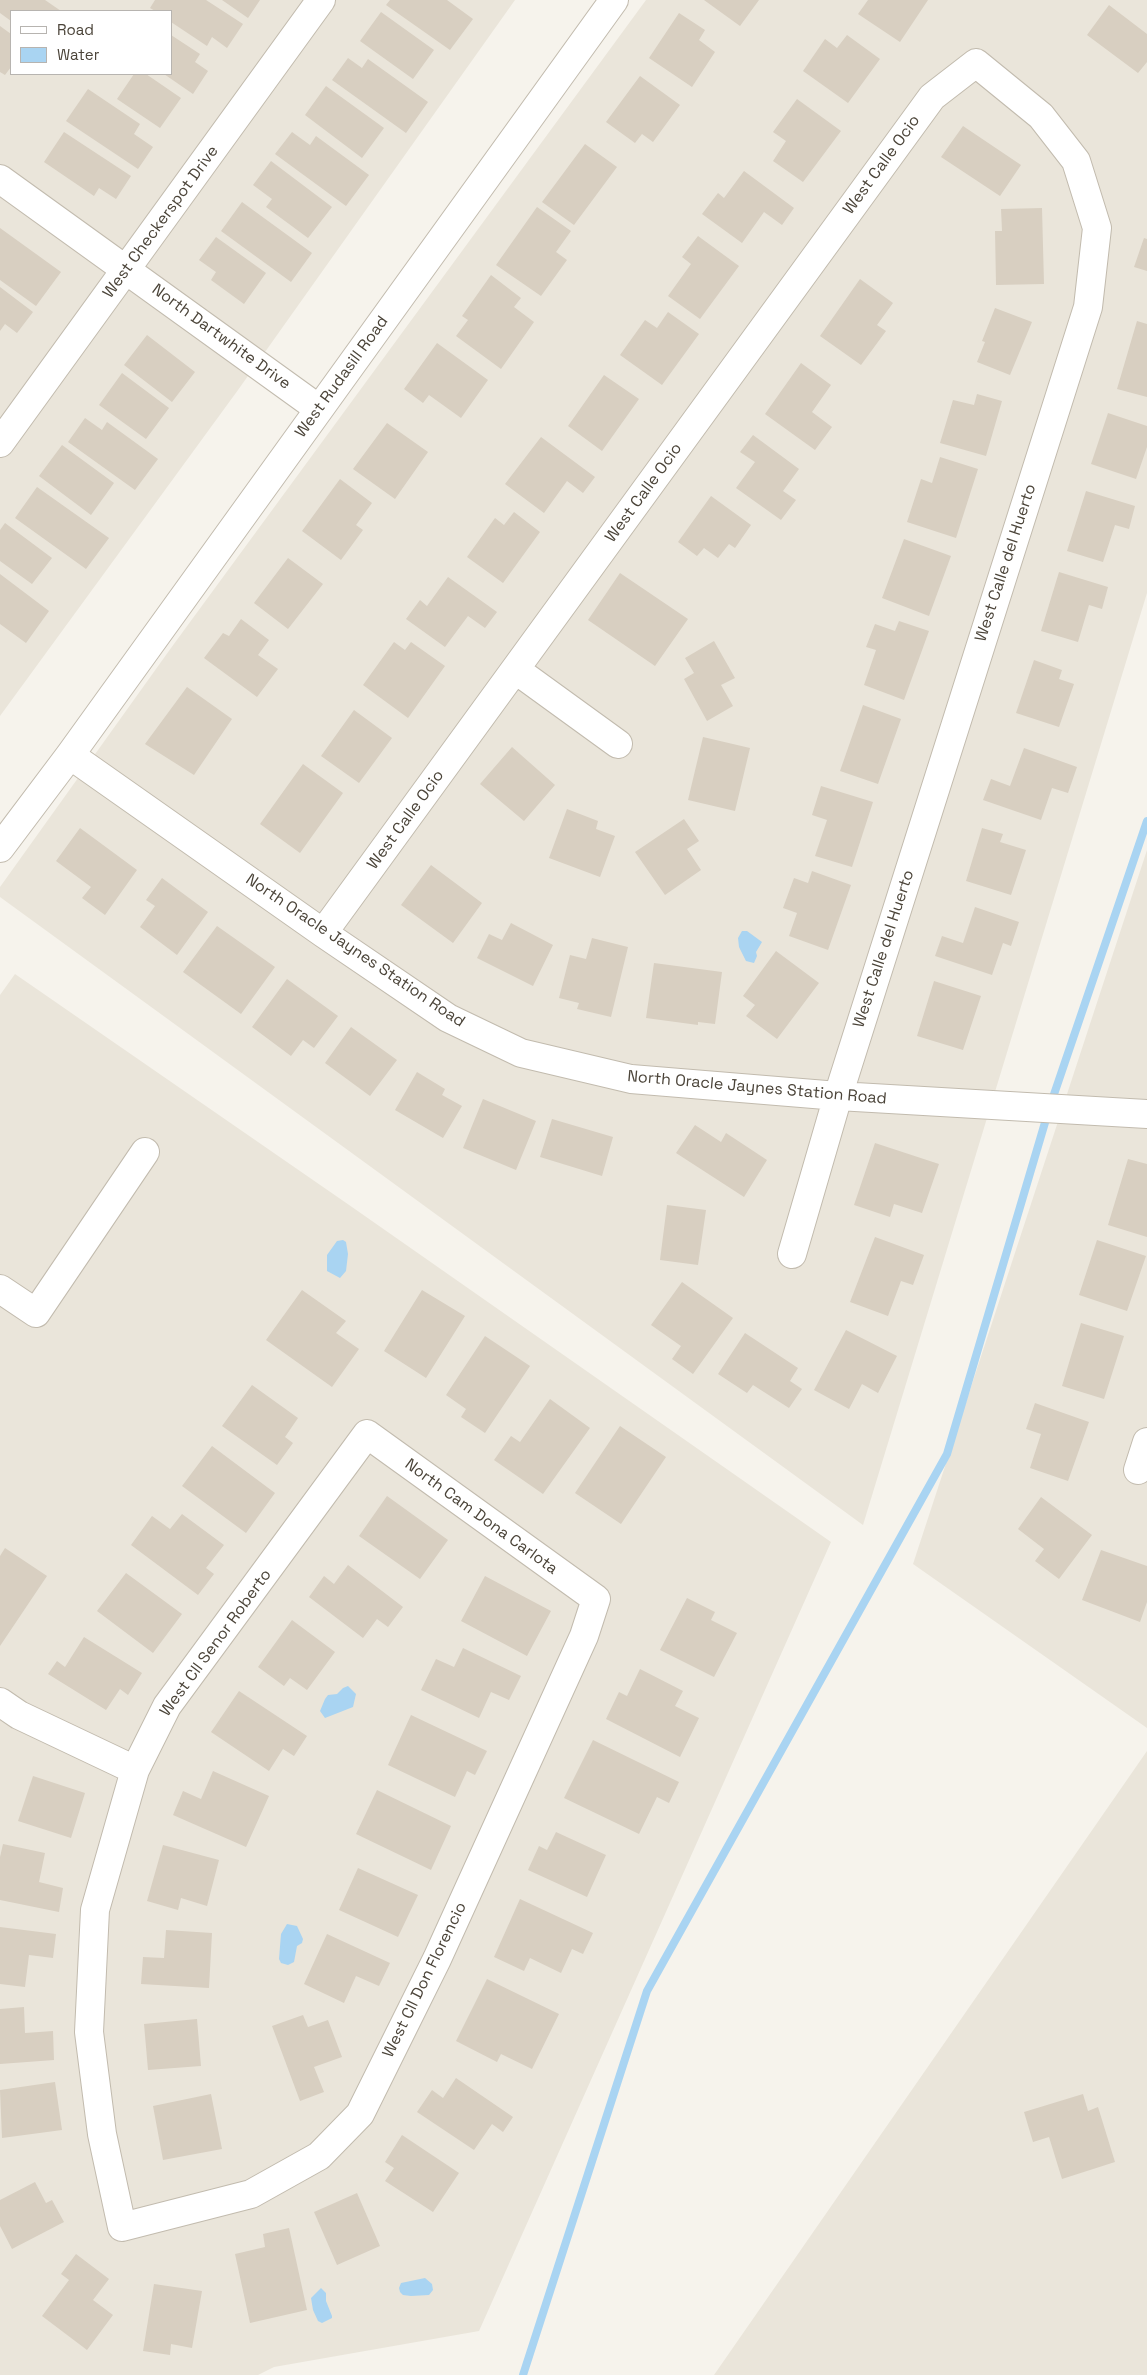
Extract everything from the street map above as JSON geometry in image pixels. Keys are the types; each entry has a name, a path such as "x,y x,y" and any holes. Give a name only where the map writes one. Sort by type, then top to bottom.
{"street":[{"name":"West Checkerspot Drive","path":"0,443 128,270 321,0"},
{"name":"West Rudasill Road","path":"0,848 70,755 614,0"},
{"name":"West Calle Ocio","path":"323,933 932,97 976,63"},
{"name":"West Calle del Huerto","path":"792,1254 838,1096 1088,307 1098,228 1076,161 1041,116 976,63"},
{"name":"North Dartwhite Drive","path":"0,179 319,409"},
{"path":"516,670 618,744"},
{"name":"North Oracle Jaynes Station Road","path":"70,755 323,933 448,1018 521,1053 631,1079 838,1096 1147,1114"},
{"path":"0,1289 36,1313 145,1152"},
{"name":"North Cam Dona Carlota","path":"367,1434 596,1599"},
{"name":"West Cll Senor Roberto","path":"122,2227 102,2134 89,2032 96,1910 135,1770 167,1706 367,1434"},
{"path":"1138,1470 1147,1442"},
{"name":"West Cll Don Florencio","path":"122,2227 251,2194 319,2156 360,2114 437,1959 584,1636 596,1599"},
{"path":"0,1702 19,1715 135,1770"}],"shaded area":[{"path":"0,0 515,0 238,390 0,716"},
{"path":"646,0 1147,0 1147,593 863,1525 0,897 0,887 171,648"},
{"path":"1147,850 1147,1728 913,1564"},
{"path":"15,974 831,1542 479,2331 274,2367 258,2375 0,2375 0,995"},
{"path":"1147,1751 1147,2375 714,2375"}],"water":[{"path":"742,931 747,931 762,942 756,952 757,956 754,963 746,961 739,947 738,938"},
{"path":"343,1240 346,1242 348,1254 346,1271 340,1278 327,1271 327,1255 337,1241"},
{"path":"348,1686 356,1694 353,1707 325,1718 320,1711 325,1699 328,1695 337,1694"},
{"path":"287,1924 297,1926 303,1939 302,1943 297,1946 294,1962 288,1965 281,1963 279,1959 281,1934"},
{"path":"425,2278 432,2284 433,2290 429,2295 411,2296 403,2295 400,2292 401,2283"},
{"path":"321,2288 326,2293 326,2301 332,2316 332,2318 322,2323 318,2321 313,2310 311,2298"}],"building":[{"path":"0,0 45,0 60,10 10,10 10,20 0,13"},
{"path":"155,0 206,0 243,24 227,48 212,37 207,46 172,23 172,10 153,10 150,8"},
{"path":"222,0 260,0 248,18"},
{"path":"390,0 447,0 473,19 450,50 386,5"},
{"path":"704,0 759,0 740,26"},
{"path":"868,0 928,0 900,42 858,14"},
{"path":"1109,5 1147,34 1147,62 1138,73 1087,35"},
{"path":"381,12 434,50 413,79 360,41"},
{"path":"679,13 705,30 699,40 715,52 692,87 649,58"},
{"path":"0,26 10,33 10,68 5,75 0,72"},
{"path":"847,35 880,59 848,103 803,71 825,39 837,48"},
{"path":"172,36 200,54 195,62 208,71 193,94 165,75 172,75"},
{"path":"348,58 362,68 368,59 428,102 406,133 332,80"},
{"path":"133,75 147,75 181,98 160,128 117,99"},
{"path":"640,76 680,105 653,142 642,134 635,143 606,122"},
{"path":"326,86 384,128 362,158 305,115"},
{"path":"88,89 140,124 134,134 153,147 138,169 66,121"},
{"path":"797,99 841,131 803,182 773,161 786,141 773,132"},
{"path":"963,126 1021,165 1000,196 941,157"},
{"path":"64,132 131,176 116,199 99,188 94,196 44,162"},
{"path":"292,132 310,145 316,136 369,175 346,206 275,154"},
{"path":"585,144 617,167 574,225 542,202"},
{"path":"271,161 332,207 308,238 266,207 272,199 253,185"},
{"path":"744,171 794,208 782,225 764,212 742,243 702,214 718,193 724,198"},
{"path":"242,202 312,253 291,282 221,231"},
{"path":"537,207 571,231 556,252 567,260 541,296 496,265"},
{"path":"1042,208 1044,284 996,285 995,231 1002,231 1001,209"},
{"path":"0,228 61,272 36,306 0,280"},
{"path":"698,236 739,266 700,319 668,296 691,264 682,257"},
{"path":"216,237 266,273 244,304 211,280 216,272 199,260"},
{"path":"1144,238 1147,239 1147,271 1134,267"},
{"path":"491,275 521,298 514,307 534,322 501,369 456,336 468,320 462,316"},
{"path":"860,279 893,303 877,325 886,331 861,365 820,336"},
{"path":"0,287 33,312 17,333 5,324 0,331"},
{"path":"995,308 1032,322 1010,375 977,362 985,342 982,341"},
{"path":"668,312 699,334 662,385 620,355 645,320 657,328"},
{"path":"1137,321 1147,324 1147,397 1117,389"},
{"path":"147,335 195,372 172,402 124,365"},
{"path":"437,343 488,380 461,418 429,395 423,403 404,389"},
{"path":"801,363 831,385 812,412 832,427 815,450 765,414"},
{"path":"122,373 169,408 146,439 99,405"},
{"path":"604,375 639,399 602,451 568,426"},
{"path":"977,394 1002,401 986,456 940,443 953,400 974,405"},
{"path":"1108,413 1147,426 1147,447 1136,479 1091,464"},
{"path":"85,418 102,430 107,422 158,459 135,490 68,442"},
{"path":"387,423 428,452 395,499 353,469"},
{"path":"753,435 799,469 783,491 796,500 781,520 736,488 755,462 740,452"},
{"path":"541,437 595,477 583,493 567,481 544,513 505,484"},
{"path":"62,445 114,483 91,515 39,476"},
{"path":"940,457 978,469 956,538 907,522 921,479 932,483"},
{"path":"340,479 372,503 356,525 363,530 341,560 302,531"},
{"path":"37,487 109,538 86,569 15,518"},
{"path":"1086,491 1135,506 1129,529 1115,525 1103,562 1067,551"},
{"path":"711,496 751,525 735,548 729,544 718,558 704,548 697,556 678,542"},
{"path":"514,512 540,532 503,583 467,557 495,518 504,525"},
{"path":"5,523 52,558 32,584 0,561 0,530"},
{"path":"904,539 951,556 929,616 882,598"},
{"path":"288,558 323,584 288,629 254,603"},
{"path":"1059,572 1108,587 1102,609 1089,605 1078,642 1041,631"},
{"path":"620,573 688,619 655,666 588,620"},
{"path":"0,574 49,611 26,643 0,624"},
{"path":"448,577 497,612 485,628 468,616 445,647 406,619 420,600 427,606"},
{"path":"241,619 269,640 258,655 278,669 257,697 204,658 223,633 229,636"},
{"path":"899,621 929,631 904,700 864,685 876,650 866,647 875,624 895,631"},
{"path":"714,641 735,678 721,685 733,706 707,721 684,679 694,673 685,658"},
{"path":"394,642 405,650 411,642 445,666 408,718 363,685"},
{"path":"1034,660 1062,670 1059,679 1074,684 1059,727 1016,713"},
{"path":"187,687 232,719 194,775 145,744"},
{"path":"863,705 901,719 878,784 840,771"},
{"path":"354,710 392,738 359,783 321,756"},
{"path":"703,737 750,748 735,811 688,800"},
{"path":"512,747 555,785 524,821 480,784"},
{"path":"1024,748 1077,767 1068,793 1052,788 1041,820 983,800 991,779 1010,786"},
{"path":"303,764 343,793 300,853 260,824"},
{"path":"821,786 873,802 852,867 815,856 827,820 812,815"},
{"path":"567,809 598,821 596,829 615,836 600,877 549,858"},
{"path":"684,819 699,841 687,849 701,870 665,895 635,852"},
{"path":"80,828 137,870 105,915 82,898 91,887 56,861"},
{"path":"982,828 1003,834 1000,842 1026,850 1011,895 966,881"},
{"path":"431,865 482,903 453,943 401,905"},
{"path":"812,871 851,885 828,950 789,936 797,913 783,908 794,878 808,883"},
{"path":"162,878 208,912 177,955 140,927 155,906 146,900"},
{"path":"975,907 1019,922 1011,946 1003,943 992,975 935,956 942,936 963,943"},
{"path":"511,923 553,945 533,986 477,958 489,934 502,940"},
{"path":"217,926 275,967 241,1014 183,972"},
{"path":"592,938 628,947 611,1017 577,1009 579,1003 559,998 570,955 586,959"},
{"path":"776,951 819,983 777,1039 746,1016 755,1005 743,996"},
{"path":"654,963 722,972 715,1024 698,1022 698,1025 646,1018"},
{"path":"287,979 338,1016 314,1048 303,1040 291,1056 252,1027"},
{"path":"934,981 981,996 963,1050 917,1036"},
{"path":"351,1027 397,1060 370,1096 325,1063"},
{"path":"417,1072 445,1089 442,1095 462,1106 443,1138 395,1110"},
{"path":"483,1099 536,1121 516,1170 463,1148"},
{"path":"552,1119 613,1137 602,1176 540,1157"},
{"path":"695,1125 721,1142 726,1133 767,1160 744,1197 676,1153"},
{"path":"875,1143 939,1164 922,1213 894,1204 890,1217 854,1205"},
{"path":"1128,1159 1147,1164 1147,1237 1108,1225"},
{"path":"667,1205 706,1210 698,1265 660,1260"},
{"path":"875,1237 924,1255 913,1285 901,1281 888,1316 850,1302"},
{"path":"1097,1240 1146,1256 1127,1311 1079,1295"},
{"path":"682,1282 733,1318 693,1374 672,1359 681,1346 651,1325"},
{"path":"302,1290 346,1321 336,1333 359,1349 332,1387 266,1340"},
{"path":"422,1290 465,1316 426,1378 384,1351"},
{"path":"1081,1323 1124,1336 1104,1399 1062,1386"},
{"path":"846,1330 897,1356 878,1393 862,1384 849,1409 814,1390"},
{"path":"745,1333 798,1368 790,1381 802,1389 789,1408 753,1385 747,1393 718,1374"},
{"path":"485,1336 530,1366 485,1433 461,1417 466,1409 446,1395"},
{"path":"252,1385 298,1418 285,1437 293,1443 277,1465 222,1426"},
{"path":"550,1399 590,1428 543,1494 494,1460 511,1436 520,1442"},
{"path":"1035,1403 1089,1422 1068,1481 1030,1468 1041,1434 1026,1429"},
{"path":"620,1426 666,1457 621,1524 575,1493"},
{"path":"212,1446 275,1493 246,1533 182,1486"},
{"path":"387,1496 448,1540 420,1579 359,1536"},
{"path":"1041,1497 1092,1535 1059,1579 1035,1561 1044,1549 1018,1529"},
{"path":"182,1514 224,1545 206,1568 214,1574 198,1595 131,1545 152,1516 170,1529"},
{"path":"5,1548 47,1576 0,1646 0,1556"},
{"path":"1101,1550 1147,1566 1147,1602 1140,1622 1082,1600"},
{"path":"348,1565 403,1607 388,1627 377,1619 363,1638 309,1597 324,1576 334,1584"},
{"path":"126,1573 182,1614 153,1653 97,1611"},
{"path":"485,1576 551,1611 527,1656 461,1621"},
{"path":"687,1598 715,1612 711,1620 737,1633 714,1677 660,1650"},
{"path":"292,1620 335,1652 307,1690 290,1678 284,1686 258,1667"},
{"path":"84,1637 142,1673 128,1695 120,1689 106,1710 48,1674 57,1661 65,1667"},
{"path":"463,1648 521,1676 509,1700 491,1692 479,1718 421,1690 436,1659 454,1667"},
{"path":"640,1669 683,1691 675,1706 699,1718 680,1757 606,1719 619,1692 627,1696"},
{"path":"239,1691 307,1736 294,1756 283,1749 269,1771 211,1732"},
{"path":"411,1715 487,1751 475,1775 467,1771 455,1797 388,1765"},
{"path":"593,1740 679,1782 669,1803 657,1797 639,1834 564,1798"},
{"path":"213,1771 269,1796 246,1847 173,1815 183,1791 201,1799"},
{"path":"33,1776 85,1793 71,1838 18,1821"},
{"path":"377,1790 451,1826 431,1870 356,1834"},
{"path":"556,1832 606,1855 587,1897 528,1870 539,1846 547,1850"},
{"path":"3,1844 45,1853 39,1882 63,1888 59,1912 0,1900 0,1857"},
{"path":"163,1845 219,1860 207,1906 181,1898 178,1910 147,1901"},
{"path":"358,1868 418,1895 398,1937 339,1910"},
{"path":"520,1899 593,1933 583,1954 572,1949 561,1973 530,1958 524,1971 494,1957"},
{"path":"0,1927 56,1934 53,1958 29,1955 25,1987 0,1984"},
{"path":"166,1930 212,1933 209,1988 141,1984 143,1957 164,1958"},
{"path":"327,1934 390,1963 379,1986 356,1976 344,2003 304,1984"},
{"path":"487,1979 559,2014 532,2069 501,2054 497,2062 456,2041"},
{"path":"24,2007 25,2033 53,2031 54,2060 0,2064 0,2009"},
{"path":"303,2015 308,2027 328,2020 342,2057 314,2067 324,2092 300,2101 272,2026"},
{"path":"197,2019 201,2066 148,2070 144,2024"},
{"path":"456,2078 513,2117 503,2132 492,2124 474,2150 417,2112 432,2090 443,2098"},
{"path":"55,2082 62,2130 2,2138 0,2090"},
{"path":"211,2094 222,2149 163,2160 153,2106"},
{"path":"1083,2094 1088,2111 1098,2107 1115,2162 1062,2179 1049,2137 1033,2142 1024,2112"},
{"path":"402,2135 459,2173 433,2212 385,2181 394,2168 385,2162"},
{"path":"35,2182 46,2203 52,2200 64,2222 12,2249 0,2226 0,2200"},
{"path":"357,2193 380,2246 337,2265 314,2212"},
{"path":"289,2228 307,2310 250,2323 235,2254 265,2247 263,2234"},
{"path":"76,2254 109,2279 93,2300 113,2315 87,2350 42,2316 69,2280 61,2274"},
{"path":"154,2284 202,2291 192,2348 171,2344 170,2355 143,2351"}],"waterway":[{"path":"523,2375 647,1991 947,1454 1049,1109 1147,821"}]}
